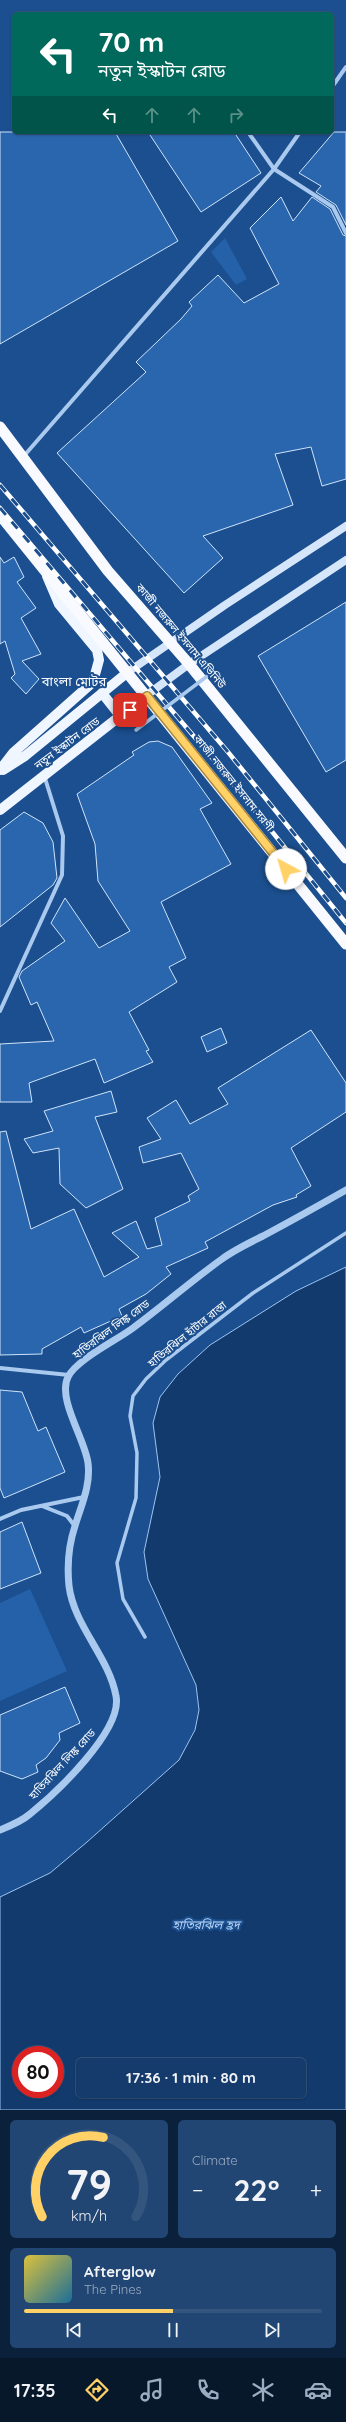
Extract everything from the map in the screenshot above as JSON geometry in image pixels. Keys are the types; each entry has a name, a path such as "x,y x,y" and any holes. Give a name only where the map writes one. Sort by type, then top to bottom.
{"highway":[{"name":"কাজী নজরুল ইসলাম এভিনিউ","path":"0,427 108,571 171,642 346,858"},
{"path":"0,515 46,575 147,696"},
{"name":"কাজী নজরুল ইসলাম সরণী","path":"147,696 346,944"}],"main road":[{"path":"128,672 346,526"},
{"path":"147,696 189,664 346,560"},
{"path":"0,771 13,753 93,682 97,669 99,660 97,650 58,604 46,575"},
{"name":"নতুন ইস্কাটন রোড","path":"0,771 26,756 128,672"},
{"path":"102,693 121,717"},
{"name":"নতুন ইস্কাটন রোড","path":"0,810 147,696"}],"street":[{"path":"334,84 346,67"},
{"path":"249,134 274,169 333,207 346,233"},
{"path":"23,457 274,169 299,134"},
{"path":"136,730 214,671"},
{"path":"0,1011 62,875 62,836 44,775"},
{"name":"হাতিরঝিল লিঙ্ক রোড","path":"0,1830 29,1815 78,1766 109,1729 117,1708 114,1689 74,1608 69,1588 69,1563 74,1526 85,1497 88,1465 85,1449 66,1397 65,1387 69,1375 88,1358 133,1328 223,1258 346,1190"},
{"name":"হাতিরঝিল হাঁটার রাস্তা","path":"145,1637 123,1599 117,1563 136,1498 137,1453 130,1416 133,1396 146,1379 166,1360 253,1293 346,1233"},
{"path":"0,1368 69,1375"},
{"path":"0,1519 21,1510 85,1497"},
{"path":"41,1506 67,1516 74,1526"}],"shaded area":[{"path":"225,238 247,279 236,285 211,252"},
{"path":"30,1589 67,1671 0,1701 0,1603"}],"water":[{"name":"হাতিরঝিল হ্রদ","path":"346,1267 346,2110 0,2110 0,1897 50,1873 87,1842 179,1760 195,1730 199,1710 196,1685 148,1579 144,1552 160,1477 153,1423 160,1397 178,1374 210,1345 296,1291"}],"building":[{"path":"0,132 12,132 12,134 116,134 178,241 0,344"},
{"path":"334,132 346,132 346,225 336,205 316,192 321,186 299,173 332,134 334,134"},
{"path":"149,134 235,134 261,173 201,212"},
{"path":"281,197 293,221 312,197 330,209 343,235 346,236 346,479 322,486 311,447 275,454 293,505 203,536 223,558 184,593 57,453 146,372 136,362 181,319 192,306 189,302 218,275 244,303 279,284 250,228"},
{"path":"0,557 4,563 14,557 24,577 17,582 36,608 21,618 41,654 22,661 39,679 26,694 11,678 15,674 5,641 0,644"},
{"path":"346,602 346,760 326,772 258,656"},
{"path":"158,741 172,747 212,803 200,809 231,864 161,902 186,958 169,967 177,982 129,1012 149,1050 146,1051 153,1062 104,1083 95,1059 29,1083 32,1102 0,1102 0,1044 54,1041 37,1002 31,1005 19,977 22,971 65,941 51,923 65,898 99,948 130,931 98,881 95,844 77,794 134,755 132,752 149,742"},
{"path":"24,812 43,823 53,842 57,878 53,885 0,927 0,830"},
{"path":"221,1028 227,1043 207,1052 201,1037"},
{"path":"311,1030 346,1083 346,1112 291,1148 311,1186 296,1195 297,1197 273,1205 205,1242 208,1248 166,1267 171,1274 146,1294 119,1309 122,1316 84,1333 81,1327 42,1349 42,1354 0,1355 0,1132 6,1131 31,1229 74,1209 104,1277 139,1257 112,1233 136,1221 147,1249 162,1245 155,1218 190,1201 188,1196 199,1189 181,1153 143,1163 139,1147 161,1139 147,1118 176,1100 190,1124 228,1104 218,1088"},
{"path":"111,1091 117,1112 95,1117 123,1189 86,1208 60,1184 59,1148 33,1153 24,1139 53,1131 44,1111"},
{"path":"0,1390 22,1392 38,1431 46,1427 65,1472 4,1498 0,1488"},
{"path":"22,1522 41,1573 0,1589 0,1532"},
{"path":"65,1687 80,1723 59,1733 60,1740 46,1758 36,1765 38,1772 22,1779 0,1771 0,1715"}],"railway":[{"path":"0,485 228,752 346,898"},
{"path":"0,508 214,760 346,923"}],"district":[{"name":"বাংলা মোটর","path":"74,681"}],"route":[{"path":"130,710 147,696 286,869"}]}
